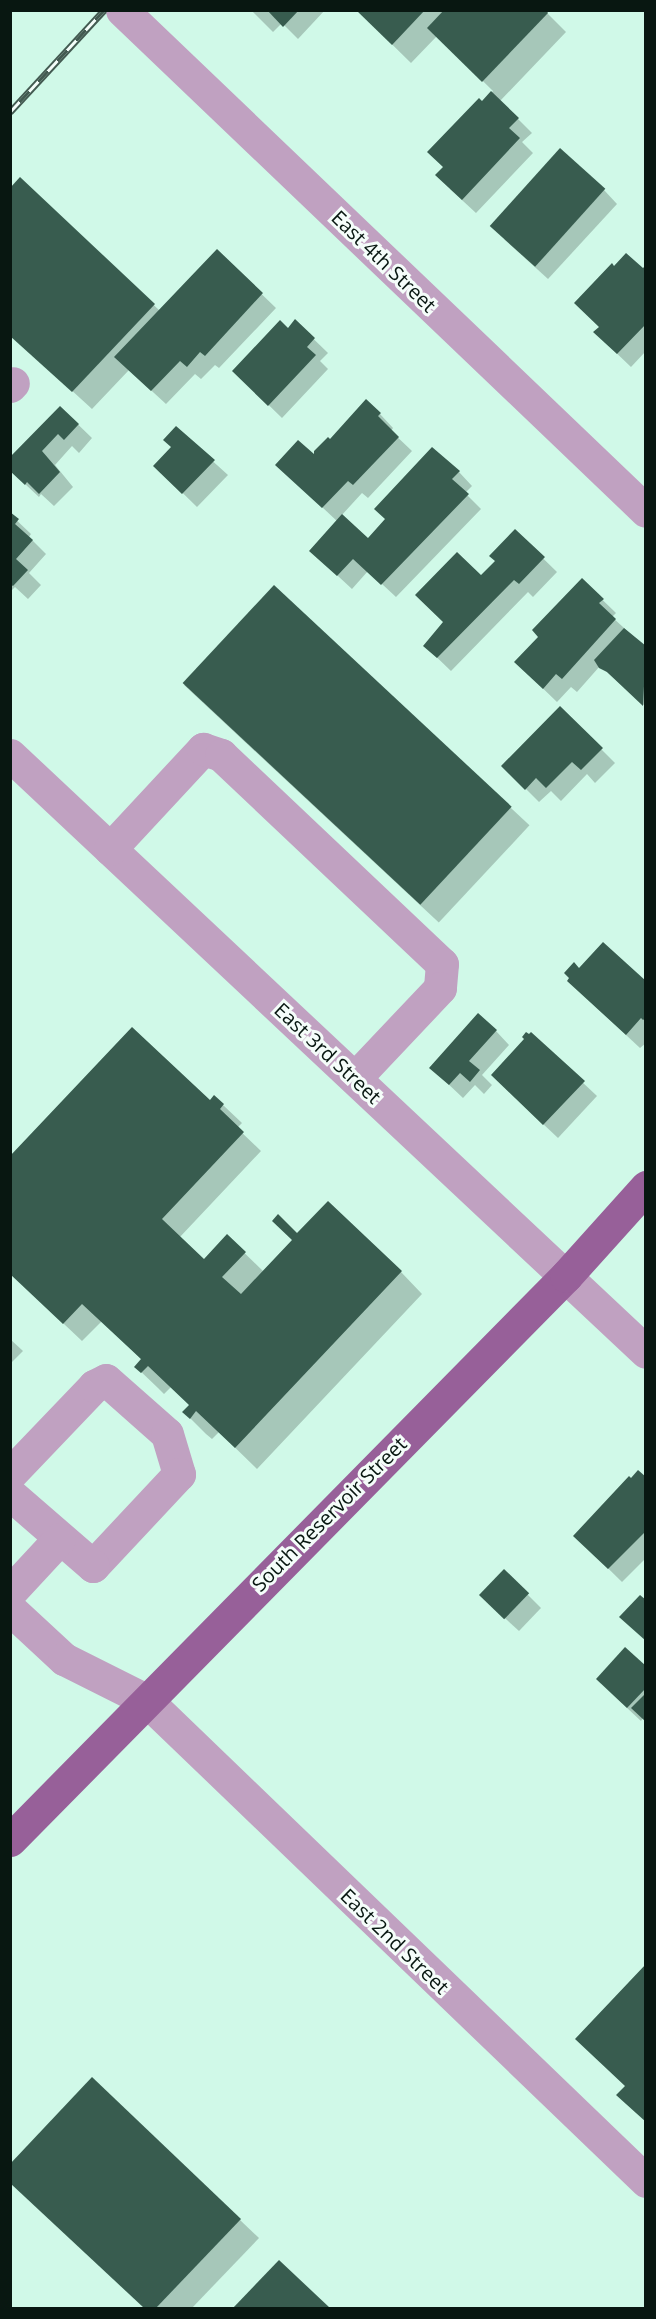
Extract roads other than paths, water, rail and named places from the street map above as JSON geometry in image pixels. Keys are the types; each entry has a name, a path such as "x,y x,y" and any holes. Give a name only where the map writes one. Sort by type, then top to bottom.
{"main road":[{"name":"South Reservoir Street","path":"10,1840 566,1276 645,1187"}],"street":[{"name":"East 4th Street","path":"122,10 645,512"},
{"path":"110,849 203,749 221,755 442,964 440,988 355,1078"},
{"name":"East 3rd Street","path":"10,755 645,1352"},
{"path":"10,1474 94,1386 106,1380 167,1434 179,1474 93,1566 59,1539 10,1494"},
{"path":"10,1592 59,1539"},
{"name":"East 2nd Street","path":"10,1609 64,1659 146,1700 645,2181"}],"railway":[{"path":"10,112 104,10"}]}
